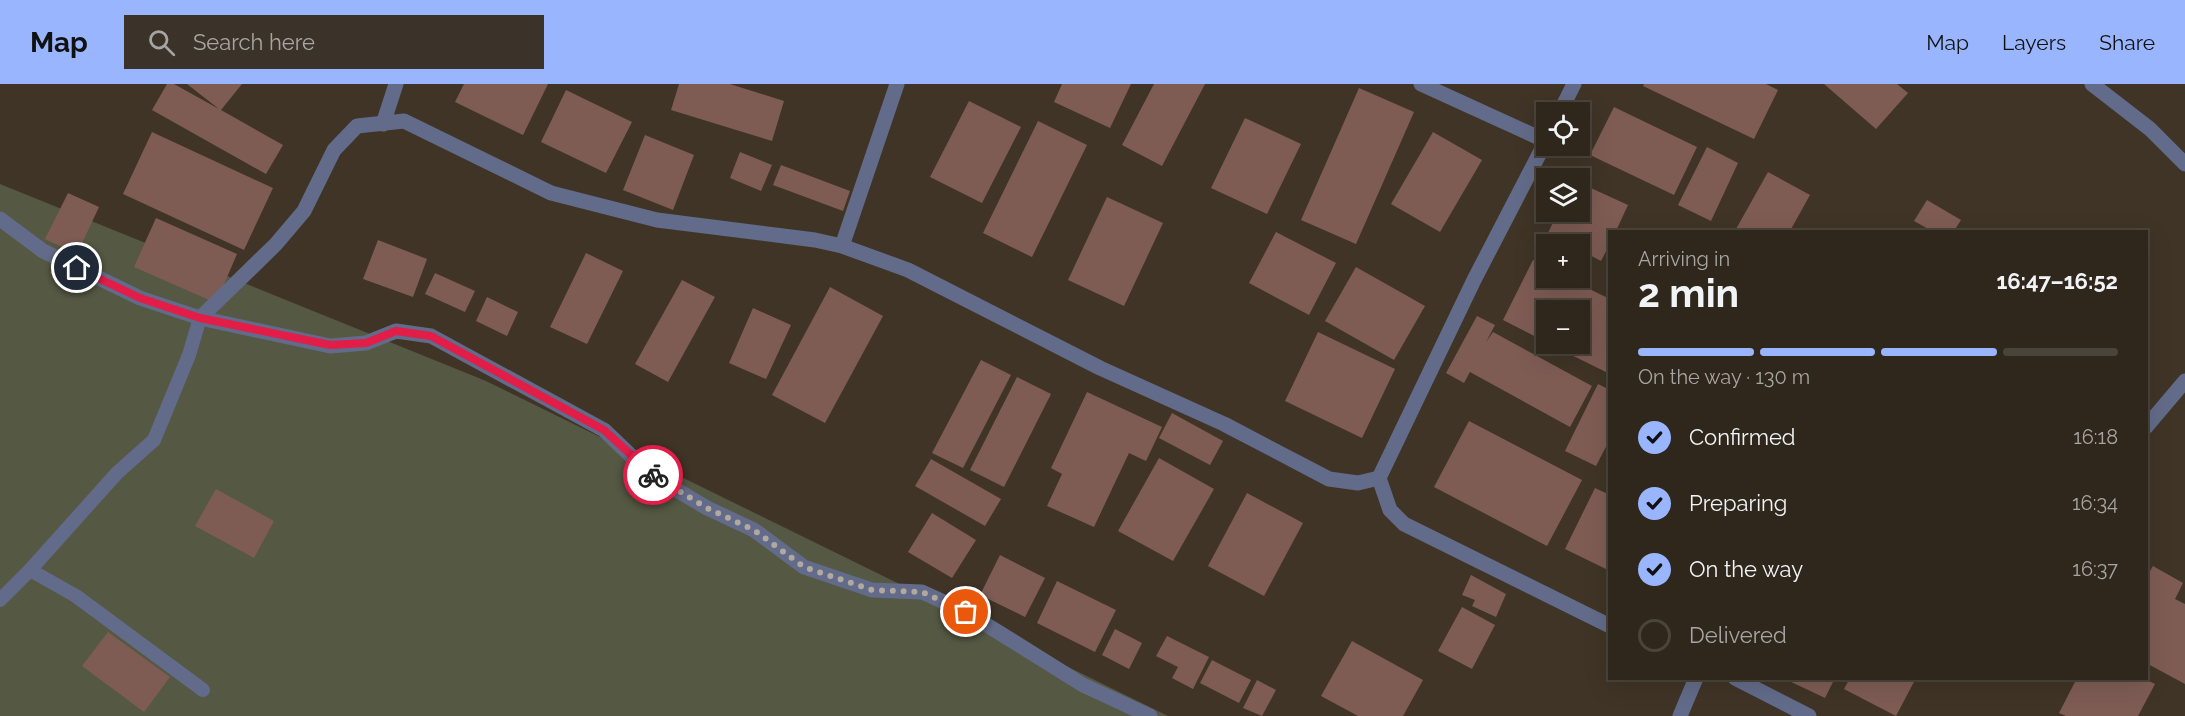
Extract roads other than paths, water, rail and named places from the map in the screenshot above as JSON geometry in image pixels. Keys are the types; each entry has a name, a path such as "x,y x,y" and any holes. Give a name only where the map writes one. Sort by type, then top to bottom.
{"street":[{"path":"383,124 396,84"},
{"path":"842,246 897,84"},
{"path":"1421,84 1546,141 1474,280 1379,478 1390,510 1404,524 1608,625"},
{"path":"1565,102 1574,84"},
{"path":"2092,84 2150,129 2185,164"},
{"path":"200,318 276,244 304,211 334,150 357,126 404,121 550,193 657,220 842,246 908,270 1100,368 1224,424 1329,479 1358,483 1379,478"},
{"path":"0,219 53,256 140,298 200,318 330,345 366,343 396,331 431,336 604,430 650,474 707,508 754,530 804,567 872,590 922,592 966,612 1083,685 1150,716"},
{"path":"2148,425 2185,381"},
{"path":"1680,716 1695,680"},
{"path":"1739,680 1809,716"}],"lane":[{"path":"0,600 117,473 154,440 189,356 200,318"},
{"path":"30,570 76,596 203,690"}]}
